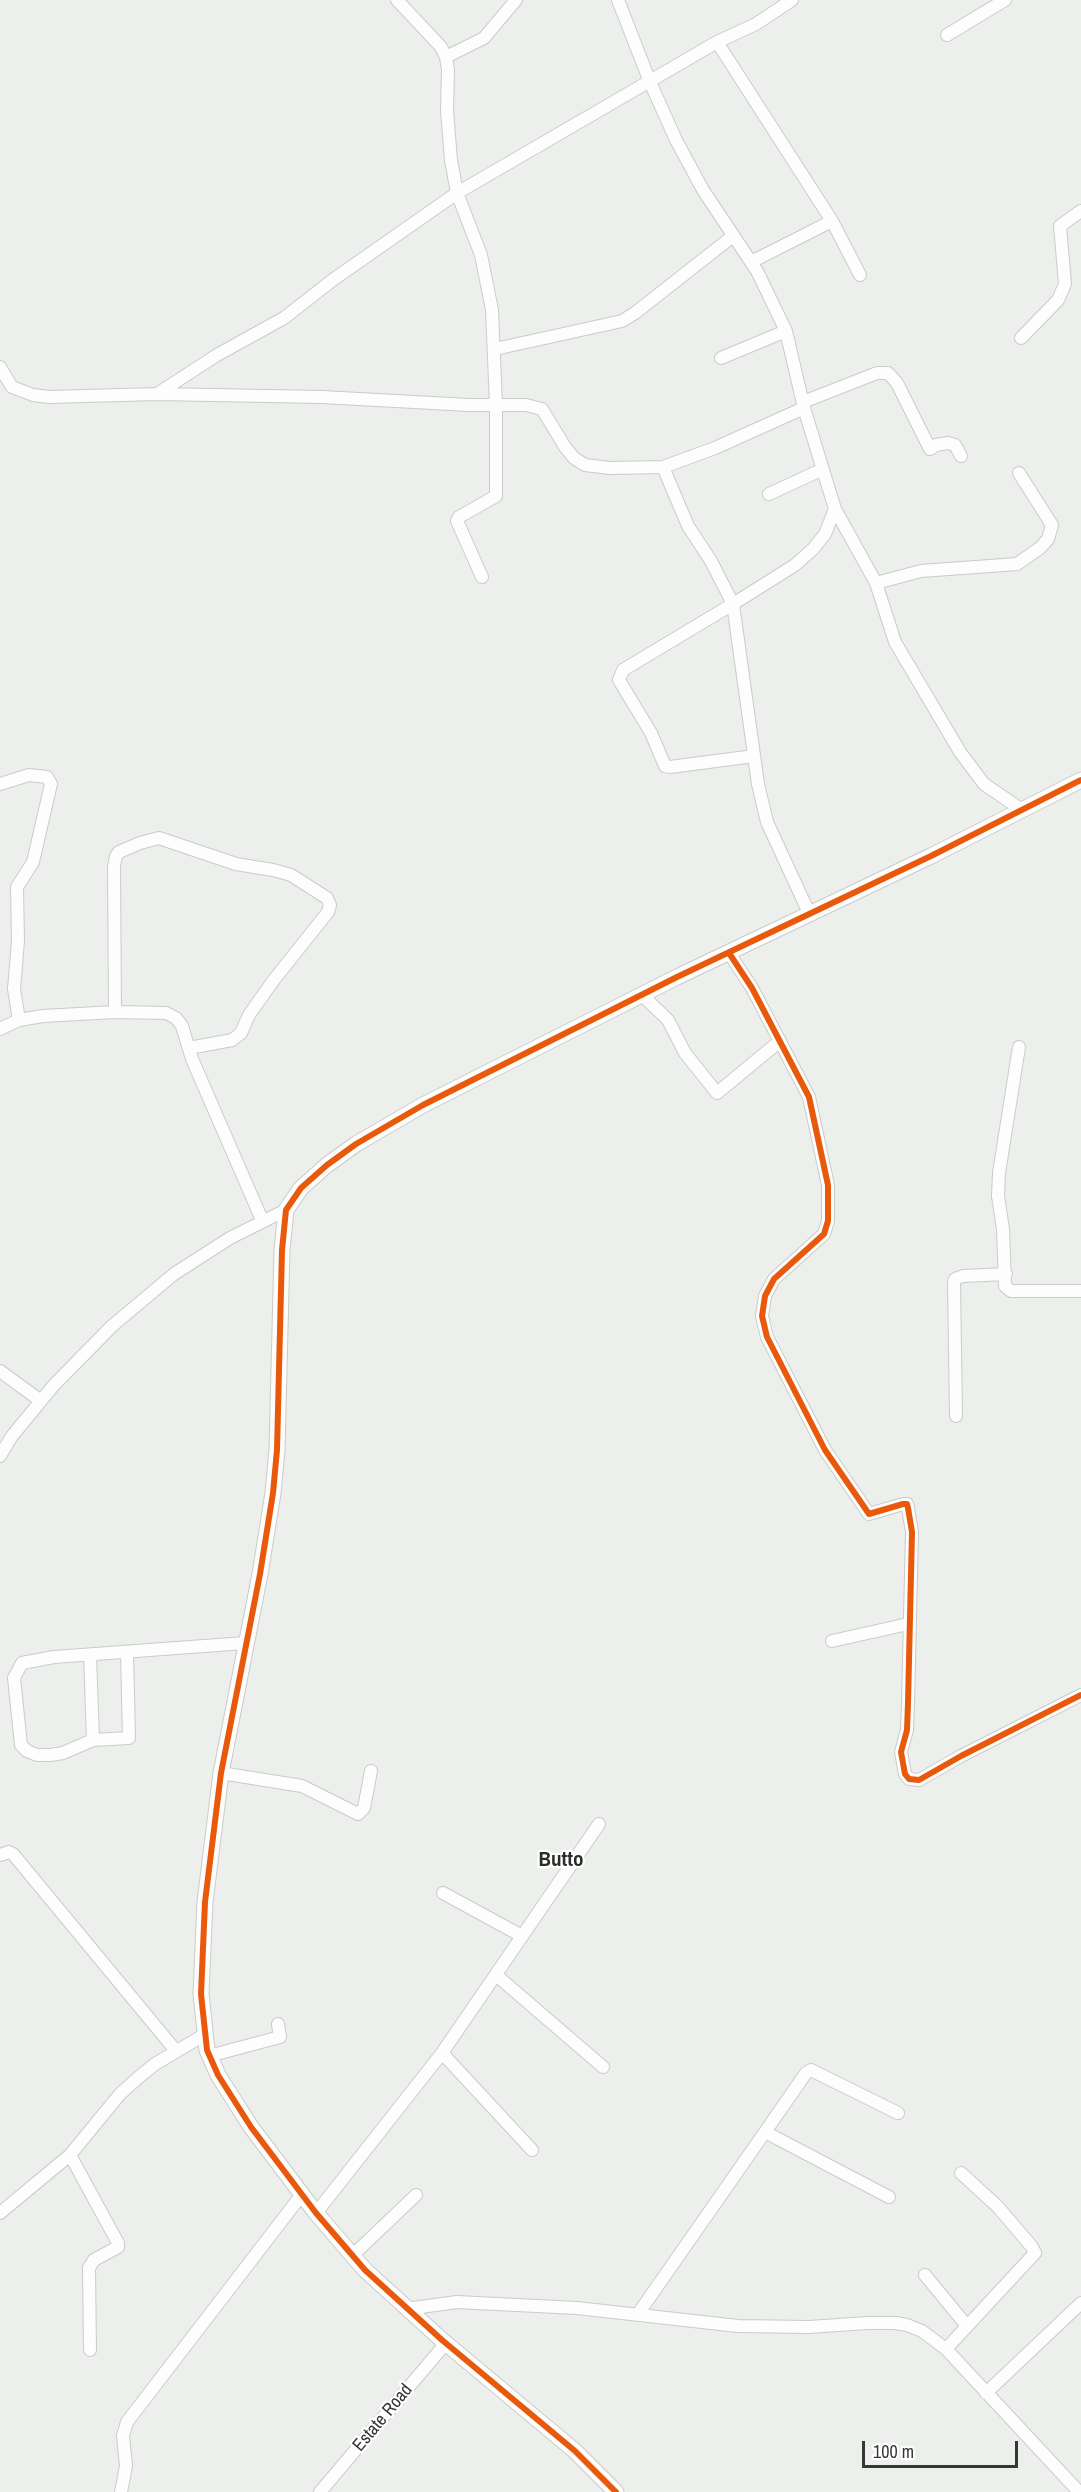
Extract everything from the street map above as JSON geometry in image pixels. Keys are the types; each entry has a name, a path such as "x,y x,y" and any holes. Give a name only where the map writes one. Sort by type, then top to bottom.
{"street":[{"path":"397,0 441,47 446,57 447,111 457,194 481,255 492,310 495,348 496,496 459,517 457,521 482,577"},
{"path":"446,57 484,38 516,0"},
{"path":"618,0 650,82 703,190 751,262 786,331 821,470 835,509 876,583 895,642 960,752 984,784 1022,810"},
{"path":"157,394 216,355 284,318 334,279 457,194 717,42 756,24 792,0"},
{"path":"947,34 1005,0"},
{"path":"717,42 832,221 860,275"},
{"path":"1021,338 1058,300 1065,284 1060,226 1081,211"},
{"path":"751,262 832,221"},
{"path":"495,348 622,321 733,236"},
{"path":"721,358 786,331"},
{"path":"0,367 12,387 33,395 157,394 322,397 496,406 526,405 543,409 564,447 574,458 585,465 610,468 663,466 716,448 877,372 888,373 897,383 930,449 936,445 948,443 955,445 961,456"},
{"path":"663,466 688,526 711,561 733,604 754,756 767,822 809,913"},
{"path":"769,494 821,470"},
{"path":"876,583 921,571 1017,564 1040,548 1048,539 1052,525 1019,473"},
{"path":"754,756 665,766 651,733 619,680 623,670 795,565 813,549 825,534 835,509"},
{"path":"0,784 29,776 40,776 47,777 51,784 33,862 17,886 18,941 14,989 19,1020"},
{"path":"616,2492 567,2444 406,2309 365,2270 316,2213 251,2127 227,2090 210,2056 204,2035 201,1962 208,1871 221,1773 260,1574 273,1492 277,1450 282,1250 286,1210 301,1188 327,1165 356,1144 423,1106 642,995 931,856 1081,780"},
{"path":"115,1012 114,866 119,852 159,838 236,864 291,875 327,898 330,905 328,912 273,981 249,1015 241,1033 232,1040 189,1048"},
{"path":"729,953 752,987 800,1076 816,1119 828,1185 828,1221 824,1234 774,1279 762,1305 764,1325 785,1374 825,1450 869,1514 907,1504 912,1532 907,1730 902,1759 905,1774 913,1781 927,1777 961,1756 1081,1695"},
{"path":"642,995 668,1020 685,1053 717,1094 780,1041"},
{"path":"0,1029 19,1020 43,1016 115,1012 166,1013 176,1018 182,1026 189,1048 262,1220"},
{"path":"1019,1047 999,1173 998,1196 1006,1274 1005,1286 1008,1290 1081,1291"},
{"path":"0,1456 12,1436 41,1401 112,1326 174,1274 262,1220 286,1210"},
{"path":"956,1416 955,1279 963,1276 1006,1274"},
{"path":"0,1371 41,1401"},
{"path":"832,1641 908,1624"},
{"path":"128,1652 129,1738 93,1740 63,1753 51,1755 37,1755 27,1751 21,1745 14,1678 22,1663 54,1657 245,1643"},
{"path":"90,1655 93,1740"},
{"path":"221,1773 302,1786 358,1814 364,1808 371,1771"},
{"path":"316,2213 442,2053 599,1824"},
{"path":"0,1855 9,1852 13,1854 176,2051"},
{"path":"443,1893 522,1936"},
{"path":"496,1975 603,2067"},
{"path":"210,2056 280,2037 278,2024"},
{"path":"0,2213 70,2155 120,2094 155,2064 204,2035"},
{"path":"442,2053 532,2150"},
{"path":"638,2314 806,2073 811,2070 898,2113"},
{"path":"765,2132 889,2197"},
{"path":"70,2155 118,2243 118,2247 94,2260 89,2268 90,2350"},
{"path":"946,2349 1035,2253 998,2207 961,2173"},
{"path":"121,2492 126,2466 123,2436 127,2422 303,2193"},
{"path":"353,2255 416,2195"},
{"path":"925,2275 967,2326"},
{"path":"406,2309 457,2302 577,2308 738,2326 809,2327 896,2323 922,2331 946,2349 1079,2492"},
{"path":"986,2393 1081,2303"},
{"name":"Estate Road","path":"326,2490 446,2343"}],"cycle path":[{"path":"616,2492 575,2451 442,2340 365,2270 316,2213 251,2127 218,2075 207,2050 201,1994 205,1902 221,1773 260,1574 273,1493 277,1450 282,1250 286,1210 301,1188 327,1165 356,1144 423,1105 677,977 931,856 1081,780"},
{"path":"729,953 752,988 809,1097 828,1185 828,1221 824,1234 774,1279 765,1296 762,1316 767,1337 825,1450 869,1514 903,1504 907,1504 908,1508 912,1532 907,1730 901,1752 905,1774 909,1779 919,1780 1081,1695"}],"district":[{"name":"Butto","path":"561,1860"}]}
